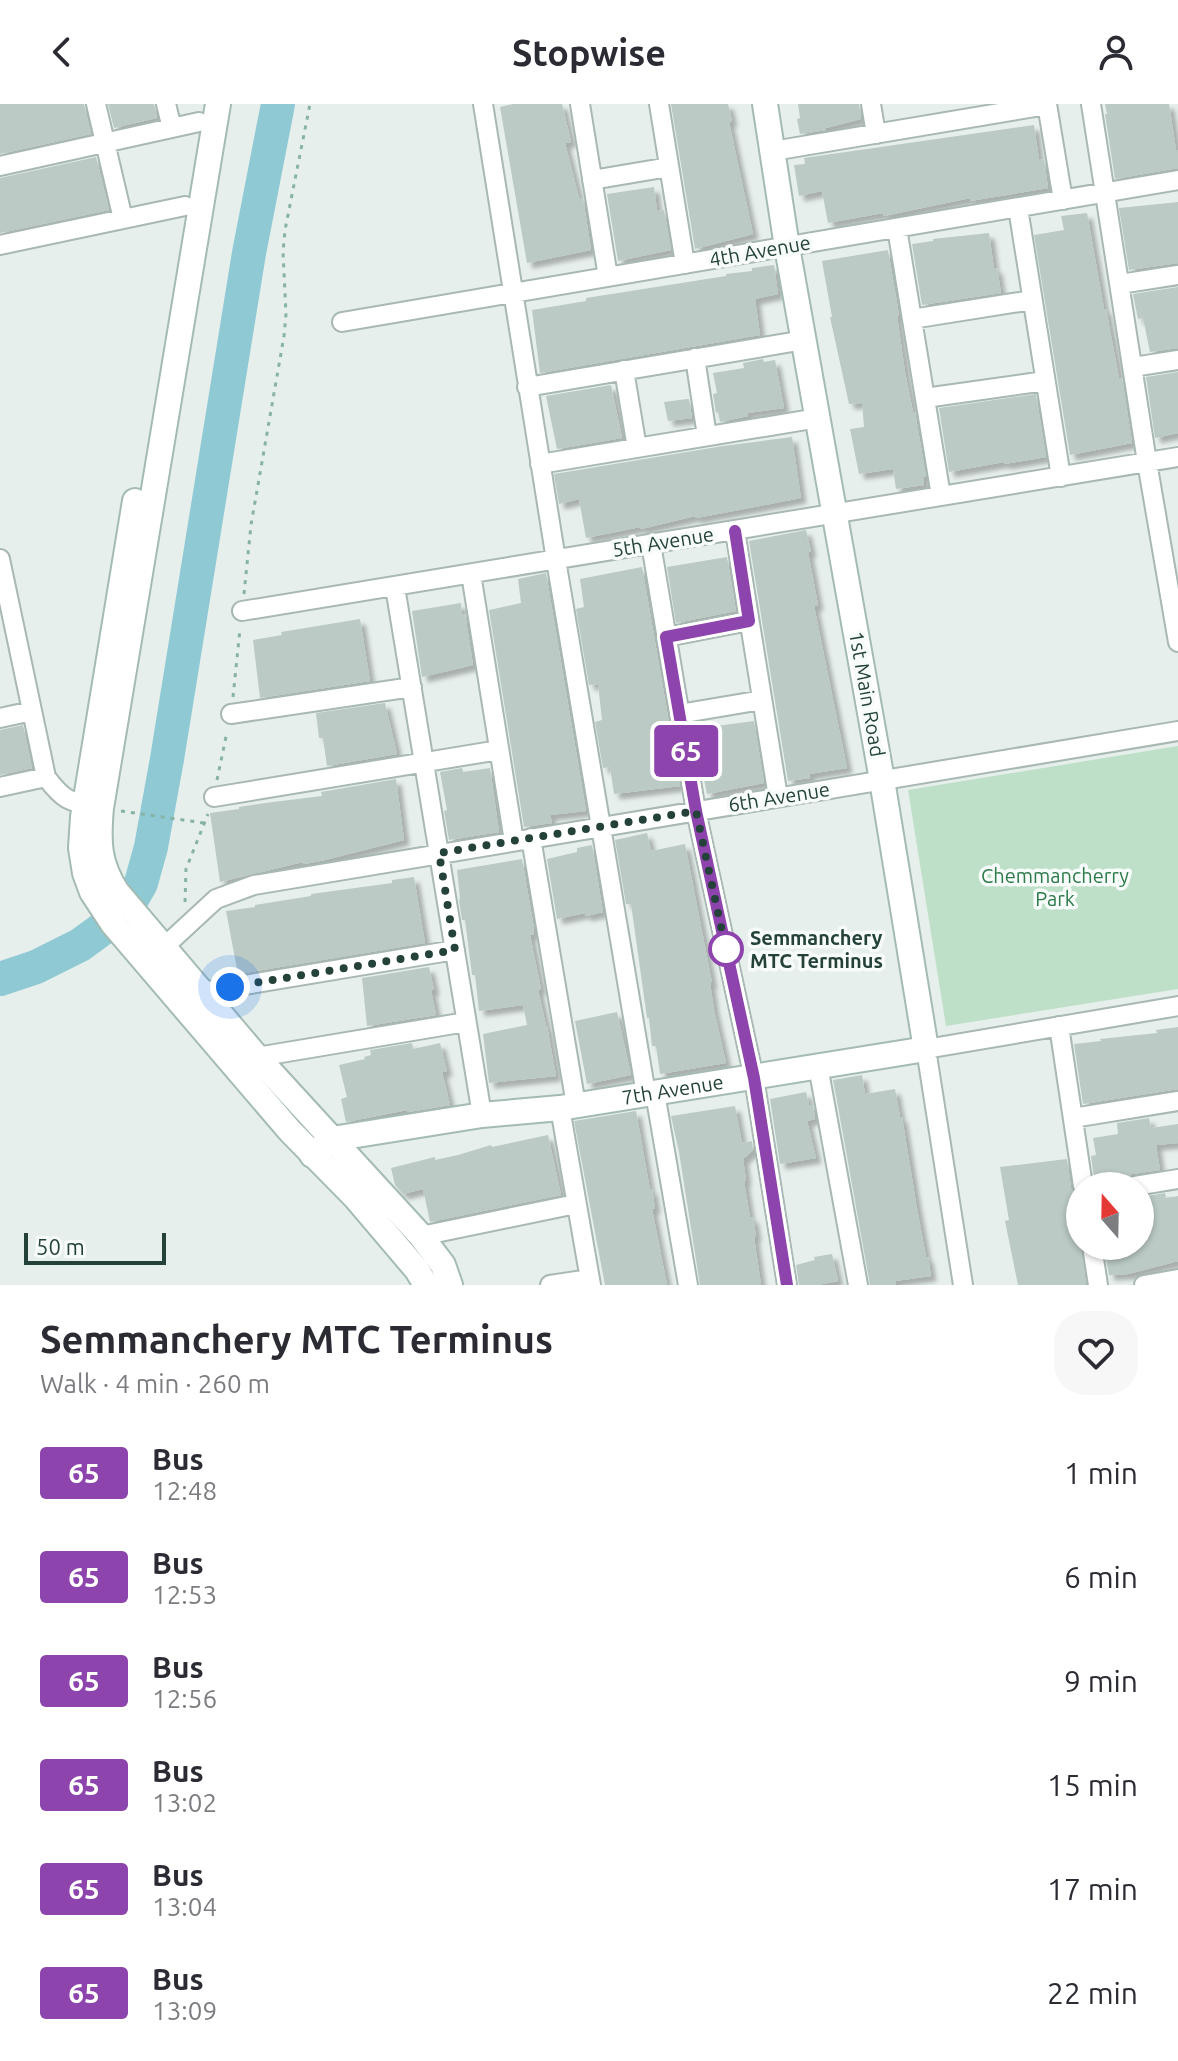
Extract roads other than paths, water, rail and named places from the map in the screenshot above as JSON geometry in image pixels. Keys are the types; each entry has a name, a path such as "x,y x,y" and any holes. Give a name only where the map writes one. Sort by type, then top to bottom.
{"street":[{"path":"96,104 123,219"},
{"path":"166,104 172,128"},
{"path":"218,104 100,808 81,848 85,873 117,892 257,1057 421,1236 443,1265 450,1285"},
{"path":"483,104 600,827 688,1285"},
{"path":"580,104 608,277"},
{"path":"659,104 685,264"},
{"name":"1st Main Road","path":"765,104 787,247 882,780 963,1285"},
{"path":"871,104 876,134"},
{"path":"773,151 876,134 955,112 1047,104 1063,200"},
{"path":"1091,104 1178,642"},
{"path":"0,166 172,128 201,113"},
{"path":"100,808 185,206 201,113"},
{"path":"592,180 669,167"},
{"name":"4th Avenue","path":"342,322 1178,180"},
{"path":"0,245 185,206"},
{"path":"1018,208 1061,477"},
{"path":"897,228 941,496"},
{"path":"1120,284 1178,275"},
{"path":"912,319 1032,300"},
{"path":"527,387 804,340"},
{"path":"695,358 707,436"},
{"path":"1133,367 1178,360"},
{"path":"624,370 637,448"},
{"path":"925,398 1045,381"},
{"path":"540,464 818,418"},
{"name":"5th Avenue","path":"242,611 1178,457"},
{"path":"735,531 778,797"},
{"path":"651,544 696,811 754,1078 787,1285"},
{"path":"0,559 46,777 64,798 100,808"},
{"path":"471,574 499,750 522,840 568,1107 576,1204 590,1282 550,1285"},
{"path":"395,587 482,1115"},
{"path":"666,637 749,621"},
{"path":"231,714 412,687"},
{"path":"679,714 762,700"},
{"path":"0,718 32,711"},
{"name":"6th Avenue","path":"158,939 187,926 216,899 254,885 1178,731"},
{"path":"214,797 499,750"},
{"path":"0,787 46,777"},
{"path":"100,884 103,911 133,949 312,1155 355,1197 417,1270 426,1285"},
{"path":"202,992 455,950"},
{"name":"7th Avenue","path":"312,1155 332,1139 754,1078 1178,1006"},
{"path":"257,1057 466,1022"},
{"path":"1059,1026 1081,1172"},
{"path":"818,1066 858,1285"},
{"path":"1073,1118 1178,1101"},
{"path":"1154,1183 1178,1179"},
{"path":"421,1236 576,1204"},
{"path":"1094,1260 1098,1285"},
{"path":"1144,1285 1169,1282"}],"waterway":[{"path":"0,979 36,967 80,945 124,913 141,883 167,759 249,253 278,104"}],"place":[{"name":"Semmanchery MTC Terminus","path":"726,949"}],"park label":[{"name":"Chemmancherry Park","path":"1055,888"}]}
